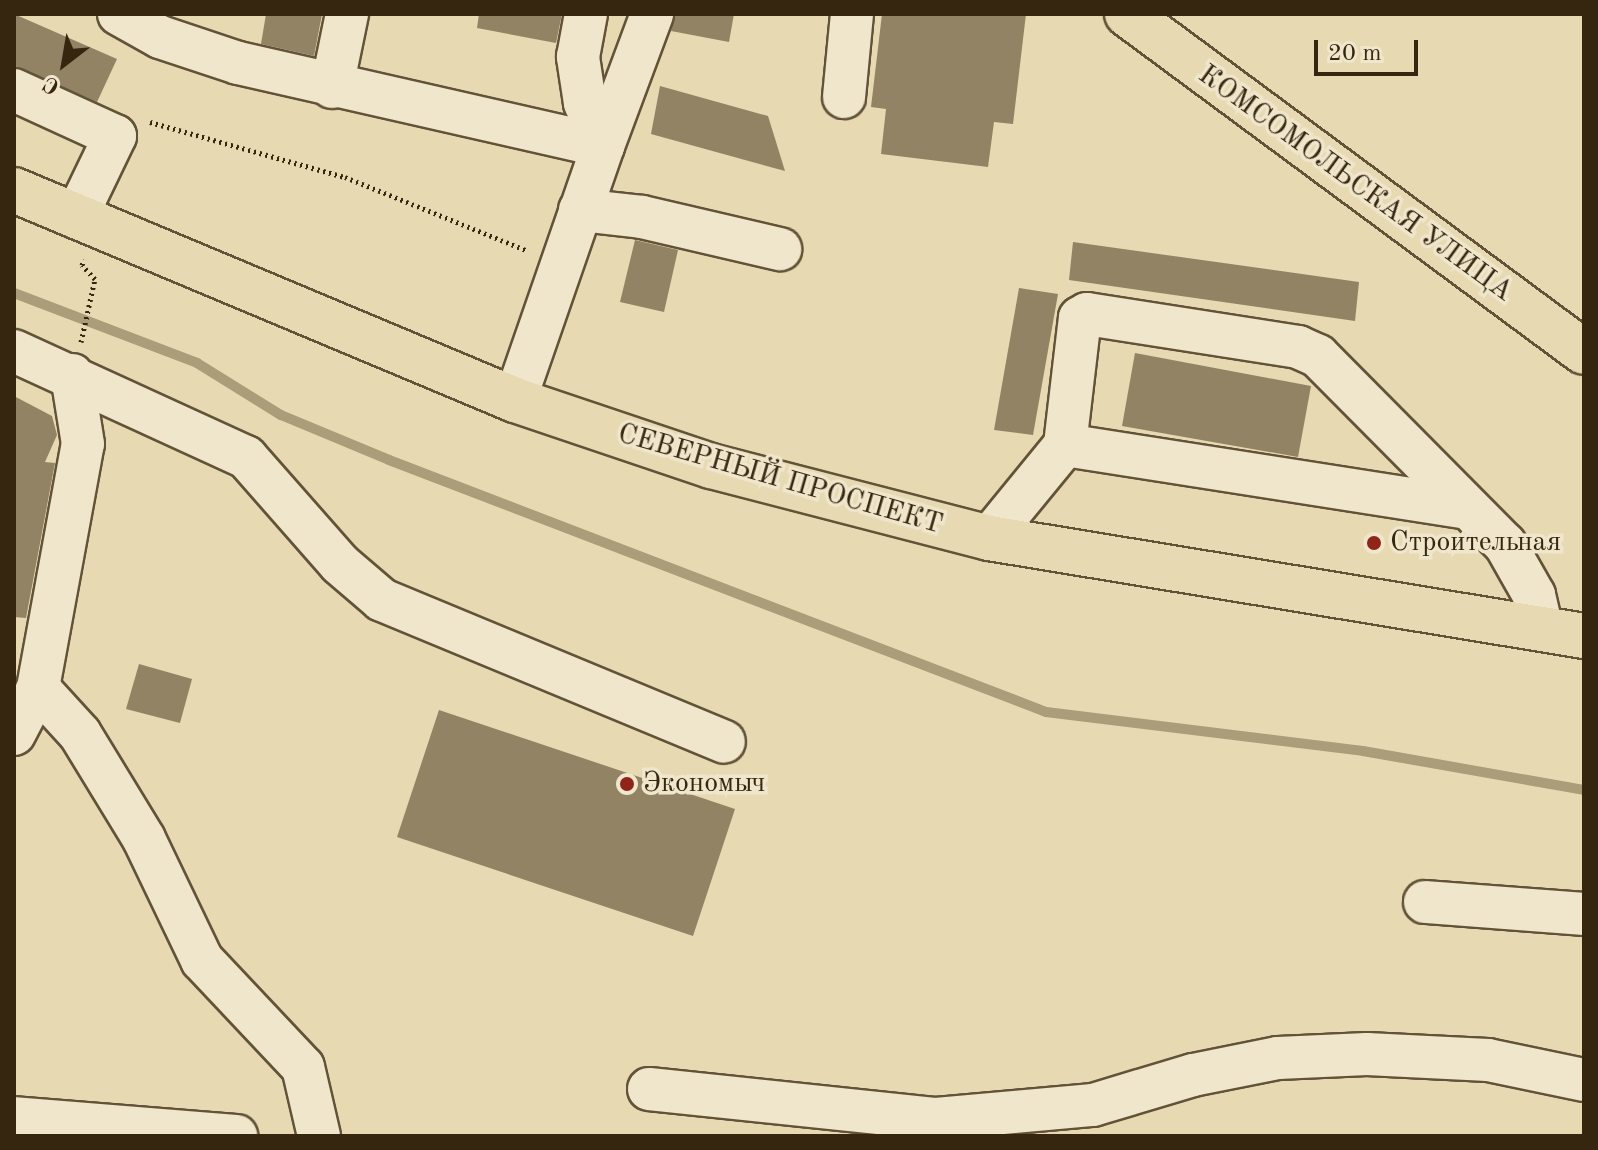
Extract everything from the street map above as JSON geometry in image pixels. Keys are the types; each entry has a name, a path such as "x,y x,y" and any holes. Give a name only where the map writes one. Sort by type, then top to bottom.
{"main road":[{"name":"КОМСОМОЛЬСКАЯ УЛИЦА","path":"1127,14 1584,352"},
{"name":"СЕВЕРНЫЙ ПРОСПЕКТ","path":"14,190 515,400 711,466 989,538 1565,629"}],"street":[{"path":"119,14 162,25 332,87 603,146"},
{"path":"332,87 347,14"},
{"path":"586,14 578,57 585,103 603,146"},
{"path":"515,400 561,263 652,14"},
{"path":"844,97 852,14"},
{"path":"14,90 115,136 76,217"},
{"path":"580,210 642,217 780,249"},
{"path":"989,538 1065,445 1080,318 1087,314 1117,318 1298,347 1318,356 1463,507 1505,544 1534,595 1565,629"},
{"path":"14,351 75,364 246,457 340,564 382,600 724,742"},
{"path":"14,734 38,688 83,444 75,364"},
{"path":"1065,445 1463,507"},
{"path":"38,688 80,734 144,839 202,960 303,1067 319,1136"},
{"path":"1425,902 1584,914"},
{"path":"649,1089 936,1119 1093,1105 1193,1075 1278,1058 1367,1054 1488,1060 1584,1080"},
{"path":"14,1118 236,1136"}],"path":[{"path":"115,136 138,119 345,177 561,263"},
{"path":"75,364 92,298"}],"building":[{"path":"14,14 117,59 97,102 14,66"},
{"path":"266,14 322,14 314,56 261,44"},
{"path":"479,14 562,14 556,43 477,28"},
{"path":"675,14 734,14 729,42 671,31"},
{"path":"882,14 1026,14 1013,124 994,122 988,167 881,154 886,109 871,107"},
{"path":"660,86 768,116 785,171 651,134"},
{"path":"635,240 678,250 664,312 620,302"},
{"path":"1073,242 1359,282 1355,321 1069,280"},
{"path":"1019,288 1058,294 1033,435 994,430"},
{"path":"1135,353 1311,386 1298,457 1122,426"},
{"path":"14,396 52,416 57,435 45,462 55,463 26,618 14,617"},
{"path":"139,664 192,679 180,723 126,709"},
{"path":"439,710 735,809 693,936 397,837"}],"waterway":[{"path":"14,293 197,363 281,415 389,460 1046,712 1363,751 1584,790"}],"place":[{"name":"Строительная","path":"1374,543"},
{"name":"Экономыч","path":"627,784"}]}
